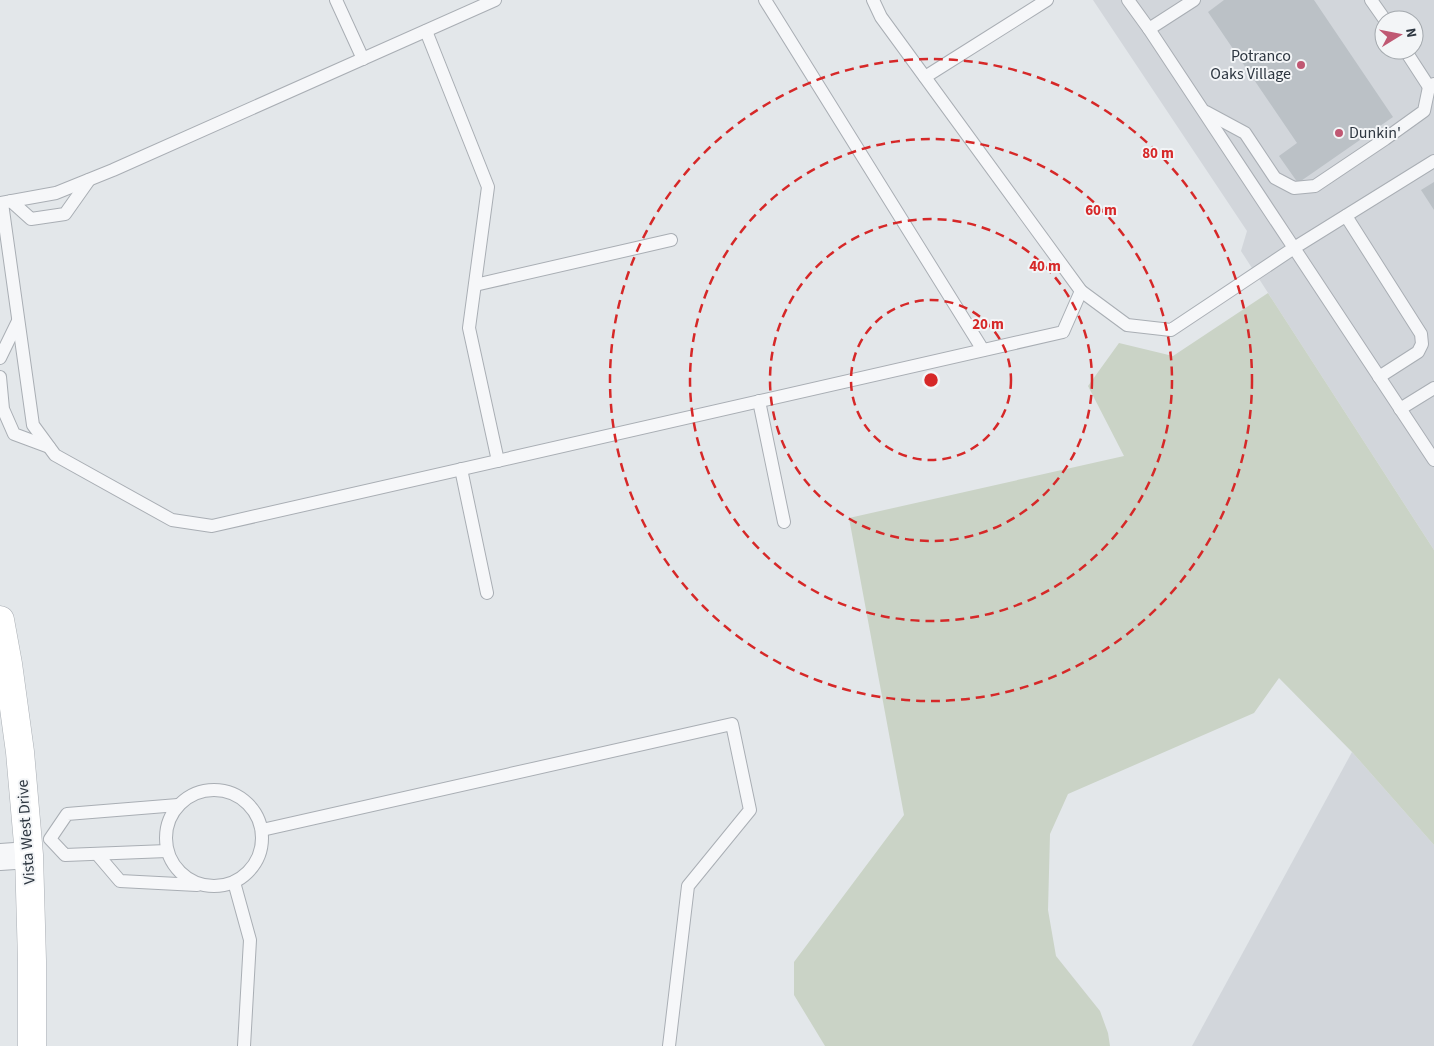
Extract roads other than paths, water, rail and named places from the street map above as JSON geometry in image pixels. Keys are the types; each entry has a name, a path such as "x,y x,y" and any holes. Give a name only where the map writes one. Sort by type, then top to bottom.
{"street":[{"name":"Vista West Drive","path":"0,620 20,752 40,847 32,961 32,1046"},
{"path":"0,856 40,847"}],"lane":[{"path":"336,0 363,59"},
{"path":"4,202 56,194 496,0"},
{"path":"764,0 983,350"},
{"path":"873,0 881,17 1081,291 1127,325 1171,330 1294,248 1434,161"},
{"path":"925,77 1048,0"},
{"path":"1128,0 1204,111 1434,460"},
{"path":"1148,29 1194,0"},
{"path":"426,31 488,187 468,328 498,461"},
{"path":"1204,111 1245,133 1275,178 1294,188 1315,186 1424,111 1432,86 1412,60"},
{"path":"4,202 31,218 65,214 89,180"},
{"path":"4,202 33,425 55,455 172,520 212,526 1063,332 1081,291"},
{"path":"1346,216 1421,334 1422,344 1418,352 1380,377"},
{"path":"475,285 671,240"},
{"path":"0,358 18,321"},
{"path":"0,376 3,409 14,434 49,447"},
{"path":"1400,409 1434,388"},
{"path":"759,401 784,522"},
{"path":"461,469 487,593"},
{"path":"262,830 732,724 750,810 688,886 669,1046"},
{"path":"97,854 120,881 218,887 234,882 248,873 257,860 262,845 262,830 256,815 248,803 235,794 220,790 205,790 191,796 178,805 170,818 166,834 167,851 175,866 187,878 201,885"},
{"path":"167,851 65,856 40,847 67,814 178,805"},
{"path":"234,882 250,940 244,1046"}],"place":[{"name":"Potranco Oaks Village","path":"1301,65"},
{"name":"Dunkin'","path":"1339,133"}]}
